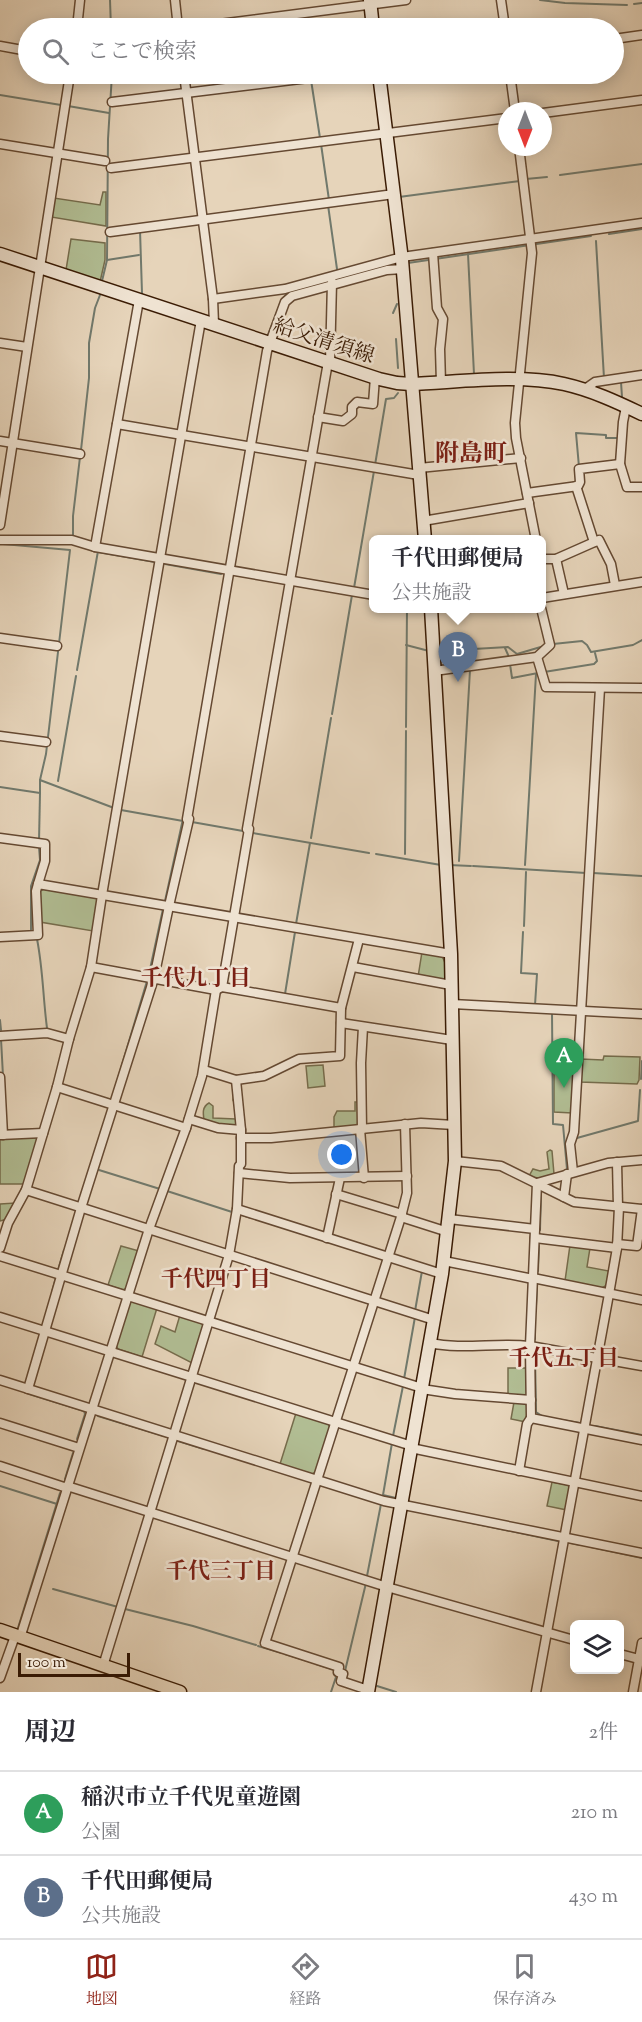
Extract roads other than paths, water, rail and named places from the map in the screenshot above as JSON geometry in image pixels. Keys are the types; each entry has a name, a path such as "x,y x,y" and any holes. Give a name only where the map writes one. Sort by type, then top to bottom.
{"main road":[{"path":"0,1630 180,1692"}],"street":[{"path":"78,18 80,0"},
{"path":"175,0 177,18"},
{"path":"258,18 370,2 406,0"},
{"path":"501,0 504,18"},
{"path":"370,2 372,18"},
{"path":"624,38 642,35"},
{"path":"0,46 18,49"},
{"path":"0,525 68,84"},
{"path":"186,84 213,299 214,324"},
{"path":"112,102 260,84"},
{"path":"380,84 402,263 424,535"},
{"path":"511,84 513,102"},
{"path":"552,112 642,100"},
{"path":"0,144 58,153 108,165 195,158 498,119"},
{"path":"520,156 531,243 515,423 535,535"},
{"path":"110,232 394,194"},
{"path":"213,299 285,289 434,257 642,224"},
{"name":"給父清須線","path":"0,254 397,383 544,381 585,390 642,414"},
{"path":"434,257 437,308 443,319 440,349 441,383"},
{"path":"28,1389 81,1208 154,978 188,819 227,570 267,351 288,298 332,280"},
{"path":"0,1678 17,1637 149,1229 186,1128 204,1070 234,917 329,362 332,280"},
{"path":"95,547 139,300"},
{"path":"0,1248 4,1223 26,1190 92,967 102,895 201,320"},
{"path":"0,343 27,347"},
{"path":"585,390 595,382 642,375"},
{"path":"318,417 343,421 352,414 352,407 357,402 373,404 375,377"},
{"path":"626,406 622,422 620,464 627,487 642,487"},
{"path":"117,424 311,457 419,472 521,459"},
{"path":"0,441 80,454"},
{"path":"527,493 576,486 580,482 579,469 620,464"},
{"path":"576,486 594,542"},
{"path":"423,521 529,503"},
{"path":"0,540 72,540 95,547 369,594"},
{"path":"546,559 556,559 599,540 611,564 615,585"},
{"path":"556,559 564,594"},
{"path":"546,597 642,582"},
{"path":"405,1124 407,1193 401,1216 265,1643 339,1667 338,1672 343,1674 341,1681 368,1691 443,1268 454,1161 451,954 431,613"},
{"path":"435,671 537,657 550,645 542,613"},
{"path":"0,638 57,646"},
{"path":"537,657 546,687 642,688"},
{"path":"564,1197 570,1173 570,1144 574,1132 600,687"},
{"path":"0,736 46,742"},
{"path":"0,838 45,844 45,861 36,891 38,935 0,937"},
{"path":"38,884 451,954"},
{"path":"204,1070 237,1080 264,1076 299,1059 340,1056 341,1008 359,939"},
{"path":"92,967 341,1008"},
{"path":"353,967 451,985"},
{"path":"452,1004 642,1014"},
{"path":"341,1023 452,1040"},
{"path":"363,1027 361,1129 364,1178"},
{"path":"0,1036 47,1033 69,1039"},
{"path":"0,1077 2,1135 43,1133"},
{"path":"103,1666 172,1434 229,1255 237,1209 241,1134 237,1080"},
{"path":"57,1087 186,1128"},
{"path":"189,1119 241,1134 271,1138 405,1124 454,1125"},
{"path":"537,1183 617,1162 642,1160"},
{"path":"336,1194 401,1216 449,1226 535,1234 617,1246 638,1246 640,1244 642,1209 574,1202 494,1164 454,1161"},
{"path":"536,1692 617,1246 617,1162"},
{"path":"239,1173 290,1178 406,1176"},
{"path":"327,1238 340,1178"},
{"path":"519,1471 527,1424 531,1418 530,1346 537,1183"},
{"path":"26,1190 434,1320"},
{"path":"237,1209 389,1257 443,1268 533,1278 642,1300"},
{"path":"0,1256 422,1388 531,1400"},
{"path":"0,1317 412,1447 642,1496"},
{"path":"430,1343 449,1347 514,1344 642,1366"},
{"path":"0,1380 401,1505 642,1553"},
{"path":"531,1418 642,1440"},
{"path":"0,1423 79,1448"},
{"path":"0,1466 387,1587 570,1639"},
{"path":"633,1692 641,1660 642,1643"},
{"path":"624,1655 641,1660"}],"waterway":[{"path":"110,0 111,18"},
{"path":"540,0 627,5"},
{"path":"634,4 642,3"},
{"path":"102,281 107,260 108,139 111,84"},
{"path":"312,84 320,138"},
{"path":"0,95 61,105"},
{"path":"68,106 109,113"},
{"path":"321,144 329,200"},
{"path":"560,175 642,164"},
{"path":"526,179 547,177"},
{"path":"399,197 520,181"},
{"path":"328,205 337,269"},
{"path":"609,234 642,229"},
{"path":"140,230 142,293"},
{"path":"408,263 591,236"},
{"path":"596,241 604,378"},
{"path":"468,254 474,374"},
{"path":"107,260 139,255"},
{"path":"268,335 282,299 288,293 303,288"},
{"path":"81,450 89,378 89,343 95,308 100,295"},
{"path":"393,313 397,304"},
{"path":"396,339 398,368"},
{"path":"621,382 622,397"},
{"path":"375,465 386,399 394,398 398,393"},
{"path":"579,467 576,433 619,438"},
{"path":"73,535 80,457"},
{"path":"354,588 374,471"},
{"path":"3,544 70,550 46,754 40,780"},
{"path":"77,670 98,551"},
{"path":"98,552 155,562"},
{"path":"165,564 221,574"},
{"path":"332,714 352,595"},
{"path":"406,727 407,613"},
{"path":"553,644 582,641 591,652 633,645 642,640"},
{"path":"406,645 429,651"},
{"path":"439,651 508,647 517,654 544,646"},
{"path":"505,648 509,657"},
{"path":"544,672 594,664 597,661 595,653"},
{"path":"508,664 510,664 512,678 538,673"},
{"path":"459,861 470,670"},
{"path":"525,865 536,674"},
{"path":"58,781 76,676"},
{"path":"311,838 331,718"},
{"path":"405,854 406,731"},
{"path":"0,787 40,793 40,780 114,808"},
{"path":"39,841 40,793"},
{"path":"121,810 183,821"},
{"path":"165,901 183,819"},
{"path":"192,822 243,831"},
{"path":"253,833 369,853"},
{"path":"296,924 310,843"},
{"path":"31,932 31,886 40,860 39,847"},
{"path":"376,854 441,865"},
{"path":"449,865 471,866"},
{"path":"473,866 586,873"},
{"path":"524,926 526,872"},
{"path":"593,873 642,876"},
{"path":"149,974 163,909"},
{"path":"285,994 295,932"},
{"path":"523,932 521,973 537,974 535,1005"},
{"path":"37,939 47,1028"},
{"path":"113,1095 147,981"},
{"path":"552,1013 553,1124 563,1125 567,1169"},
{"path":"0,1020 1,1030"},
{"path":"1,1039 3,1076"},
{"path":"641,1079 642,1061"},
{"path":"577,1138 638,1121 640,1090"},
{"path":"8,1130 41,1129"},
{"path":"99,1170 160,1189"},
{"path":"167,1191 232,1212"},
{"path":"540,1230 541,1193"},
{"path":"242,1215 251,1218"},
{"path":"538,1271 539,1246"},
{"path":"58,1270 64,1250"},
{"path":"415,1311 422,1271"},
{"path":"52,1292 56,1277"},
{"path":"536,1306 537,1286"},
{"path":"404,1379 415,1317"},
{"path":"535,1321 535,1339"},
{"path":"535,1354 536,1412 542,1416"},
{"path":"393,1436 403,1386"},
{"path":"29,1394 84,1411 77,1439"},
{"path":"98,1416 164,1436"},
{"path":"556,1419 580,1423"},
{"path":"595,1426 642,1435"},
{"path":"178,1441 204,1449"},
{"path":"392,1443 383,1495 396,1498"},
{"path":"65,1479 73,1453"},
{"path":"0,1486 57,1504"},
{"path":"18,1628 60,1493"},
{"path":"367,1576 380,1503"},
{"path":"472,1523 558,1541"},
{"path":"571,1543 580,1545"},
{"path":"591,1547 642,1558"},
{"path":"345,1671 366,1583"},
{"path":"53,1589 118,1607"},
{"path":"125,1609 256,1645"},
{"path":"258,1646 282,1653"},
{"path":"285,1654 314,1663"},
{"path":"316,1664 335,1670"},
{"path":"331,1692 336,1677"},
{"path":"377,1686 396,1692"}],"place":[{"name":"千代田郵便局","path":"458,682"},
{"name":"稲沢市立千代児童遊園","path":"564,1088"}],"district":[{"name":"附島町","path":"471,453"},
{"name":"千代九丁目","path":"196,977"},
{"name":"千代四丁目","path":"216,1278"},
{"name":"千代五丁目","path":"564,1357"},
{"name":"千代三丁目","path":"221,1570"}]}
